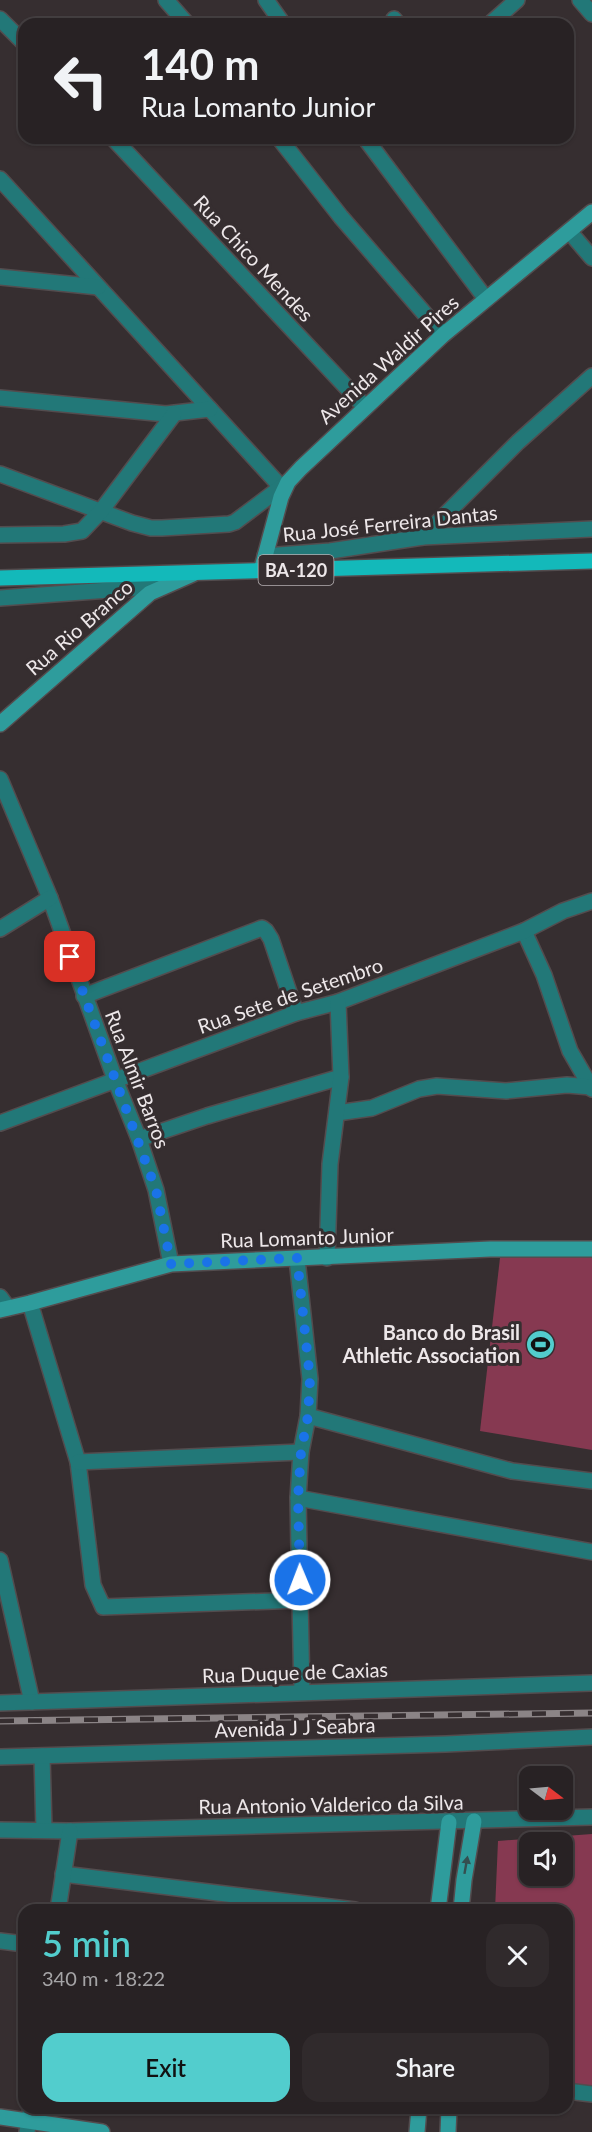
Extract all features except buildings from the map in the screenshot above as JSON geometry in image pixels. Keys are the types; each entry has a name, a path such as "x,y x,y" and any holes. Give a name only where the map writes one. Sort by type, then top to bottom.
{"main road":[{"name":"BA-120","path":"0,579 194,574 263,564 592,561"}],"street":[{"path":"166,0 182,18"},
{"path":"497,18 517,0"},
{"path":"580,0 592,14"},
{"path":"270,5 279,18"},
{"path":"0,19 18,37"},
{"name":"Rua Chico Mendes","path":"118,144 365,407"},
{"path":"284,144 341,217 443,335"},
{"path":"370,144 486,299"},
{"path":"0,179 210,409 285,485 230,524 151,528 0,474"},
{"name":"Avenida Waldir Pires","path":"263,564 285,485 443,335 592,212"},
{"path":"569,231 592,258"},
{"path":"0,277 98,287"},
{"path":"423,537 518,442 592,376"},
{"path":"0,398 174,414 210,409"},
{"path":"0,535 75,533 86,527 101,511 174,414"},
{"name":"Rua José Ferreira Dantas","path":"263,564 321,552 423,537 590,527"},
{"name":"Rua Rio Branco","path":"0,724 139,602 164,586 194,574"},
{"path":"0,597 164,586"},
{"name":"Rua Almir Barros","path":"0,779 50,898 84,996 139,1139 156,1190 171,1264"},
{"path":"0,929 50,898"},
{"name":"Rua Sete de Setembro","path":"0,1123 116,1082 296,1013 338,1002 524,932 563,911 592,901"},
{"path":"84,996 262,928 271,939 296,1013"},
{"path":"524,932 544,975 570,1051 592,1088"},
{"path":"327,1258 330,1164 341,1077 338,1002"},
{"path":"139,1139 207,1116 341,1077"},
{"path":"337,1113 372,1108 419,1089 437,1086 507,1091 567,1085 592,1088"},
{"name":"Rua Lomanto Junior","path":"3,1305 30,1304 171,1264 490,1249 592,1249"},
{"path":"297,1258 310,1379 298,1498 302,1692"},
{"path":"30,1304 78,1462 93,1585 103,1607 300,1600"},
{"path":"308,1416 512,1471 592,1481"},
{"path":"78,1462 301,1452"},
{"path":"298,1498 592,1552"},
{"path":"0,1564 32,1702"},
{"name":"Rua Duque de Caxias","path":"0,1703 592,1683"},
{"name":"Avenida J J Seabra","path":"0,1757 592,1737"},
{"path":"42,1756 45,1830"},
{"name":"Rua Antonio Valderico da Silva","path":"0,1830 70,1831 592,1817"},
{"path":"462,1904 474,1821"},
{"path":"439,1904 449,1822"},
{"path":"59,1904 70,1831"},
{"path":"63,1874 306,1904"},
{"path":"0,1941 18,1943"},
{"path":"573,2092 592,2094"},
{"path":"417,2132 418,2114"},
{"path":"448,2132 449,2114"},
{"path":"0,2117 102,2132"}],"shaded area":[{"name":"Banco do Brasil Athletic Association","path":"592,1255 592,1450 480,1431 500,1258"},
{"path":"592,1834 592,2090 573,2088 573,1904 495,1904 498,1841 519,1839 519,1886 573,1886 573,1835"}],"railway":[{"path":"0,1721 592,1713"}],"place":[{"name":"Banco do Brasil Athletic Association","path":"541,1344"}],"route":[{"path":"70,957 156,1190 171,1264 297,1258 310,1379 298,1498 300,1580"}]}
